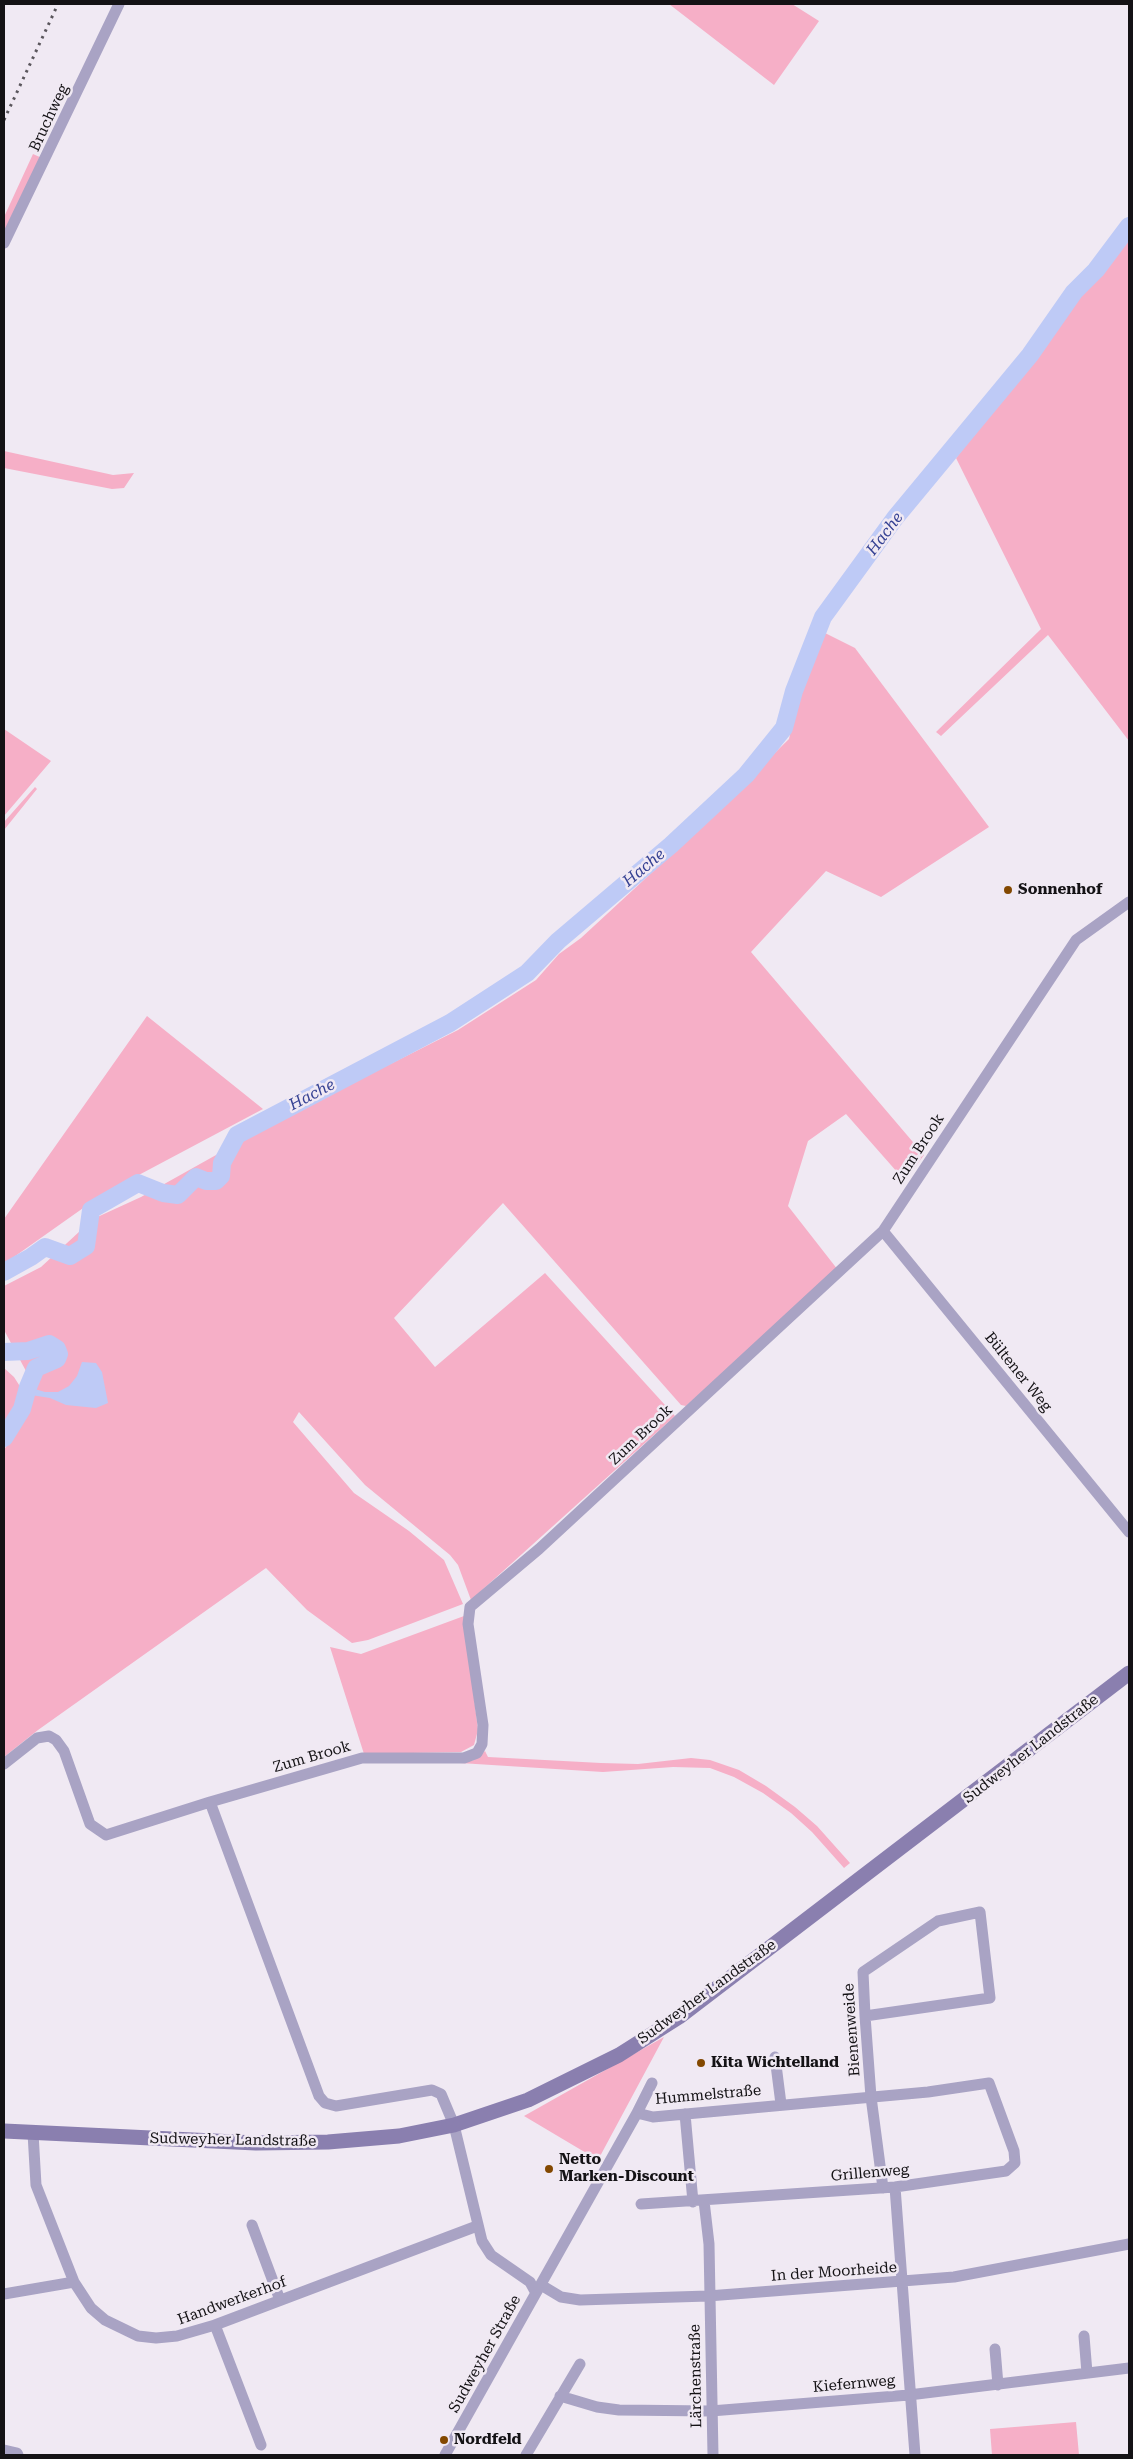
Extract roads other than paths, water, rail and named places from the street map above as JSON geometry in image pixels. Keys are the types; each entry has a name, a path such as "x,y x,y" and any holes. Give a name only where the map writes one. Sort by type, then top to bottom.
{"main road":[{"name":"Sudweyher Landstraße","path":"4,2131 292,2143 399,2136 454,2124 528,2100 619,2055 679,2017 1129,1673"}],"street":[{"name":"Bruchweg","path":"4,243 119,4"},
{"name":"Zum Brook","path":"4,1764 37,1738 49,1736 56,1740 64,1751 90,1824 106,1835 210,1802 362,1758 464,1758 477,1753 482,1744 483,1725 468,1624 470,1608 539,1549 883,1232 1076,940 1129,902"},
{"name":"Bültener Weg","path":"883,1232 1129,1532"},
{"path":"210,1802 319,2096 325,2103 336,2106 432,2090 441,2094 447,2104 454,2124 482,2241 491,2255 538,2289"},
{"name":"Bienenweide","path":"865,2016 990,1998 980,1912 938,1921 863,1972 865,2016 871,2097 889,2188 903,2281 909,2395 915,2455"},
{"name":"Hummelstraße","path":"775,2057 781,2104"},
{"name":"Sudweyher Straße","path":"445,2455 652,2083"},
{"name":"Hummelstraße","path":"637,2113 653,2117 871,2097 989,2083"},
{"name":"Grillenweg","path":"641,2204 698,2202 889,2188 1006,2171 1015,2163 1014,2151 989,2083"},
{"name":"Lärchenstraße","path":"685,2114 698,2202 709,2244 708,2296 713,2455"},
{"name":"Handwerkerhof","path":"33,2133 36,2184 74,2282 91,2308 105,2320 138,2336 156,2338 177,2336 215,2325 477,2226"},
{"path":"252,2224 280,2300"},
{"name":"In der Moorheide","path":"538,2289 561,2297 580,2300 708,2296 954,2277 1129,2244"},
{"path":"4,2294 74,2282"},
{"path":"215,2325 261,2446"},
{"path":"1084,2336 1087,2374"},
{"path":"995,2349 998,2385"},
{"path":"526,2455 580,2364"},
{"name":"Kiefernweg","path":"560,2396 597,2407 619,2410 712,2411 909,2395 1129,2368"},
{"path":"4,2450 17,2453 18,2455"}],"water":[{"path":"82,1362 96,1363 102,1372 108,1403 96,1408 66,1405 50,1398 31,1395 22,1409 28,1387 45,1392 58,1392 69,1386 77,1376"}],"waterway":[{"name":"Hache","path":"4,1272 45,1247 70,1256 86,1246 91,1210 138,1183 163,1193 178,1195 196,1177 206,1181 216,1181 221,1176 222,1163 237,1135 450,1023 527,973 558,941 671,845 746,775 784,728 794,691 823,617 895,518 1030,355 1074,292 1096,270 1129,226"},
{"name":"Hache","path":"4,1352 28,1351 49,1344 57,1349 59,1354 57,1359 36,1368 22,1409 4,1438"}],"railway":[{"path":"4,120 58,4"}],"place":[{"name":"Sonnenhof","path":"1008,890"},
{"name":"Kita Wichtelland","path":"701,2063"},
{"name":"Netto Marken-Discount","path":"549,2169"},
{"name":"Nordfeld","path":"444,2440"}]}
